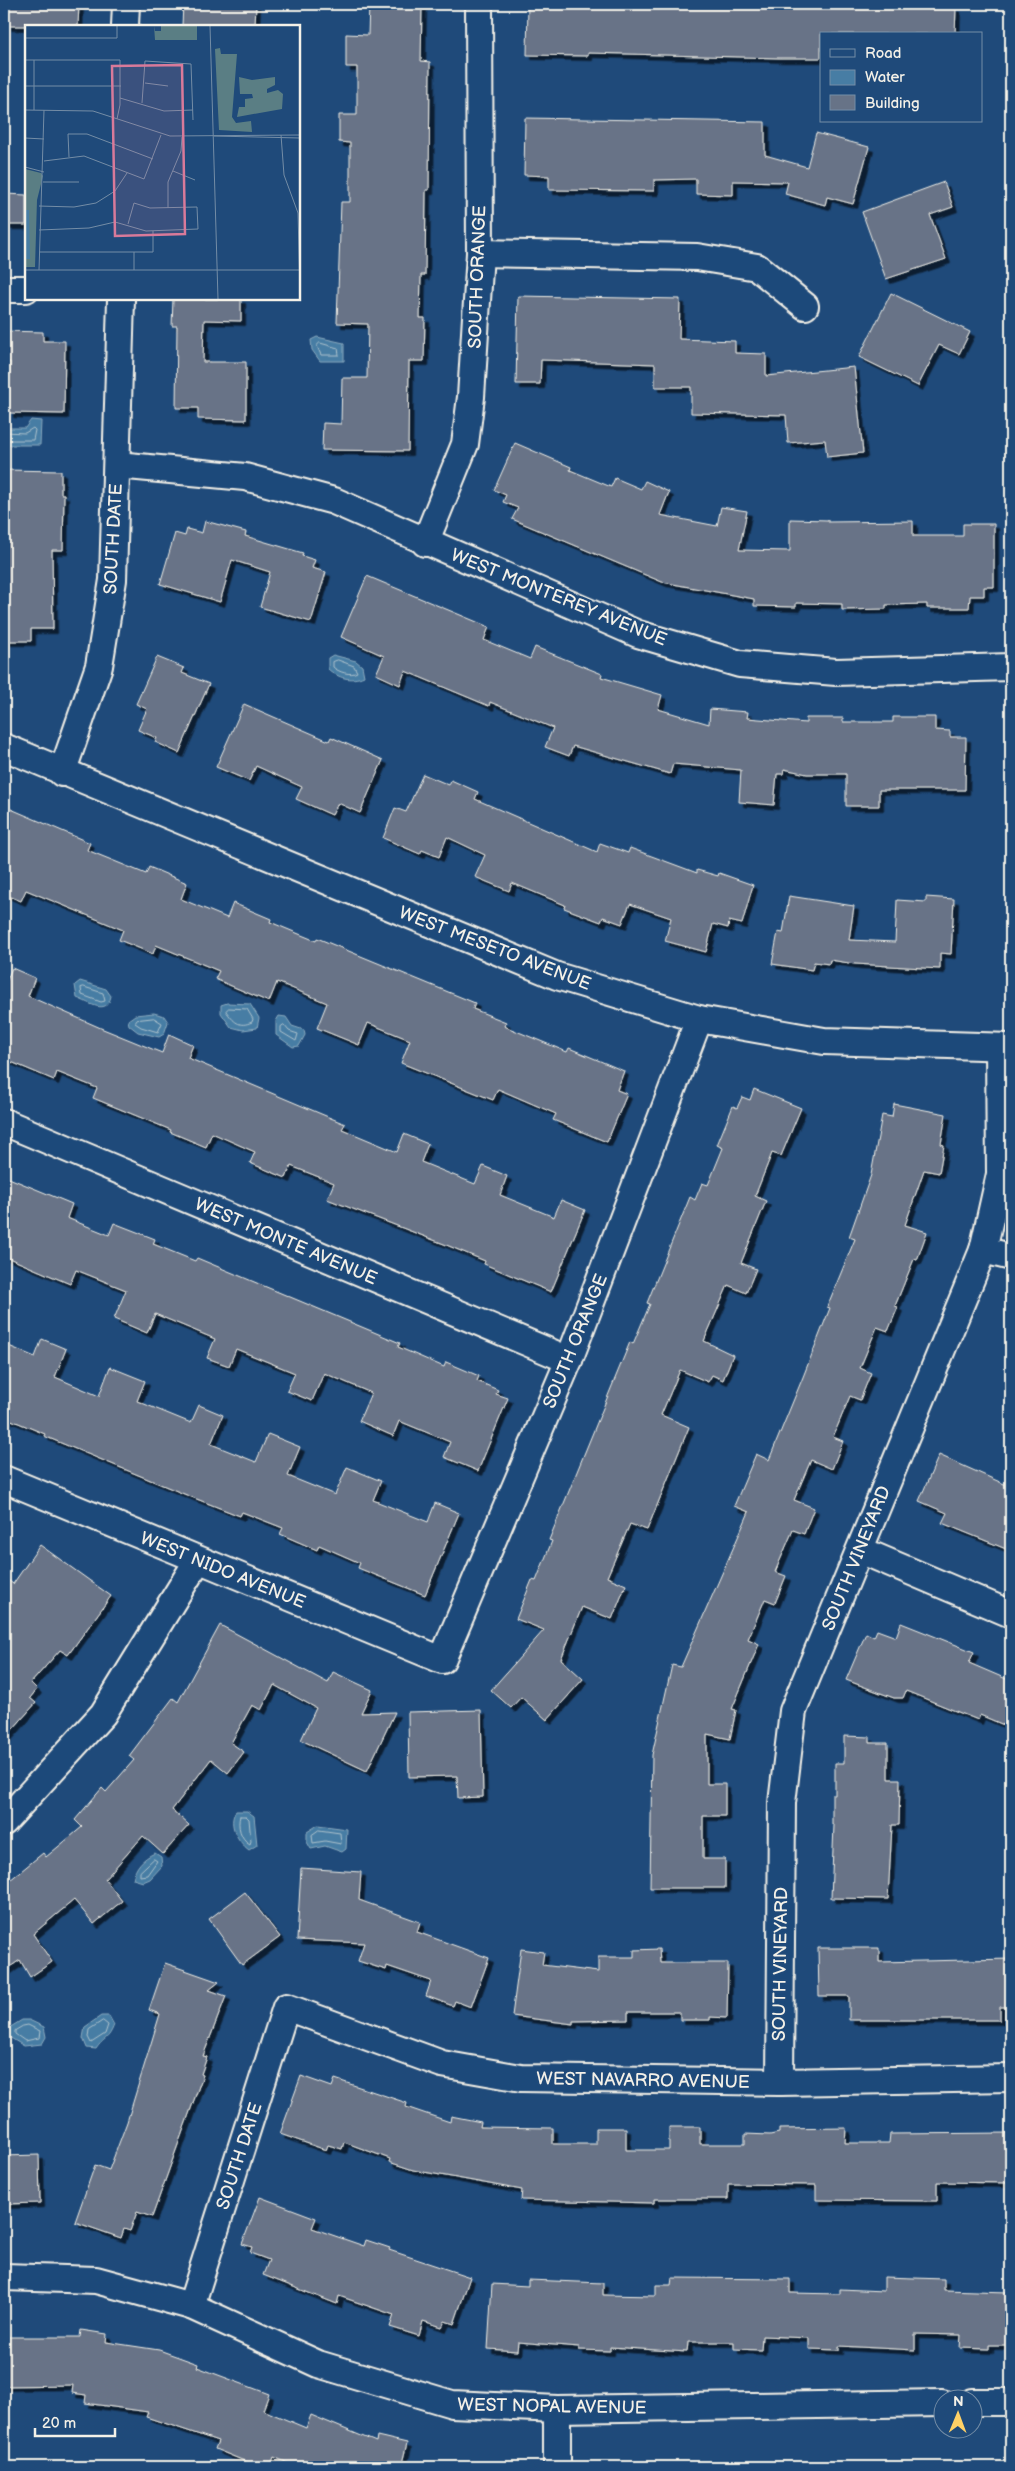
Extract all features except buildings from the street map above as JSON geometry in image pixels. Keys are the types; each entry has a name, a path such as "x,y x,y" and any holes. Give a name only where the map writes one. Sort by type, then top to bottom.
{"street":[{"path":"125,25 126,4"},
{"name":"SOUTH ORANGE","path":"425,543 465,444 472,397 480,253 479,4"},
{"path":"480,253 697,256 757,267 805,306"},
{"path":"4,289 25,289"},
{"name":"SOUTH DATE","path":"62,773 99,666 113,580 121,300"},
{"name":"WEST MONTEREY AVENUE","path":"117,466 245,478 334,501 425,543 638,634 740,664 836,672 1011,667"},
{"name":"WEST MESETO AVENUE","path":"4,747 62,773 557,976 700,1019 824,1040 1005,1047"},
{"name":"SOUTH ORANGE","path":"442,1660 569,1360 700,1019"},
{"name":"SOUTH VINEYARD","path":"780,2082 782,1803 793,1711 983,1250 1000,1174 1005,1047"},
{"name":"WEST MONTE AVENUE","path":"4,1122 569,1360"},
{"path":"983,1250 1011,1257"},
{"name":"WEST NIDO AVENUE","path":"4,1480 442,1660"},
{"path":"860,1550 1011,1614"},
{"path":"4,1822 103,1714 198,1560"},
{"name":"SOUTH DATE","path":"192,2306 286,2007"},
{"name":"WEST NAVARRO AVENUE","path":"286,2007 442,2064 521,2078 780,2082 1011,2078"},
{"name":"WEST NOPAL AVENUE","path":"4,2276 96,2280 192,2306 318,2364 452,2404 557,2409 932,2403"},
{"path":"982,2402 1011,2402"},
{"path":"556,2467 557,2409"}],"water":[{"path":"317,337 344,343 344,361 320,361 312,350 311,340"},
{"path":"31,420 41,421 40,445 4,445 4,428 25,428"},
{"path":"333,655 356,661 362,666 364,676 350,679 340,677 332,672 328,669 328,658"},
{"path":"80,981 106,989 111,996 109,1002 102,1007 92,1005 77,998 75,985"},
{"path":"227,1003 250,1004 259,1018 257,1028 243,1030 231,1027 221,1013 221,1005"},
{"path":"154,1013 164,1016 168,1022 164,1034 159,1037 138,1032 129,1025 128,1020 135,1015"},
{"path":"279,1016 286,1017 292,1026 304,1030 305,1035 299,1046 293,1047 276,1035 276,1021"},
{"path":"236,1811 247,1811 254,1816 257,1845 249,1850 238,1838 233,1827"},
{"path":"318,1825 347,1829 346,1849 342,1852 325,1846 311,1849 307,1842 307,1832"},
{"path":"155,1853 161,1857 162,1866 150,1879 143,1882 133,1879 140,1863"},
{"path":"101,2016 109,2016 114,2025 112,2030 96,2049 87,2048 83,2038 85,2027"},
{"path":"22,2020 29,2020 44,2027 46,2037 42,2044 24,2046 9,2037 9,2028"}]}
